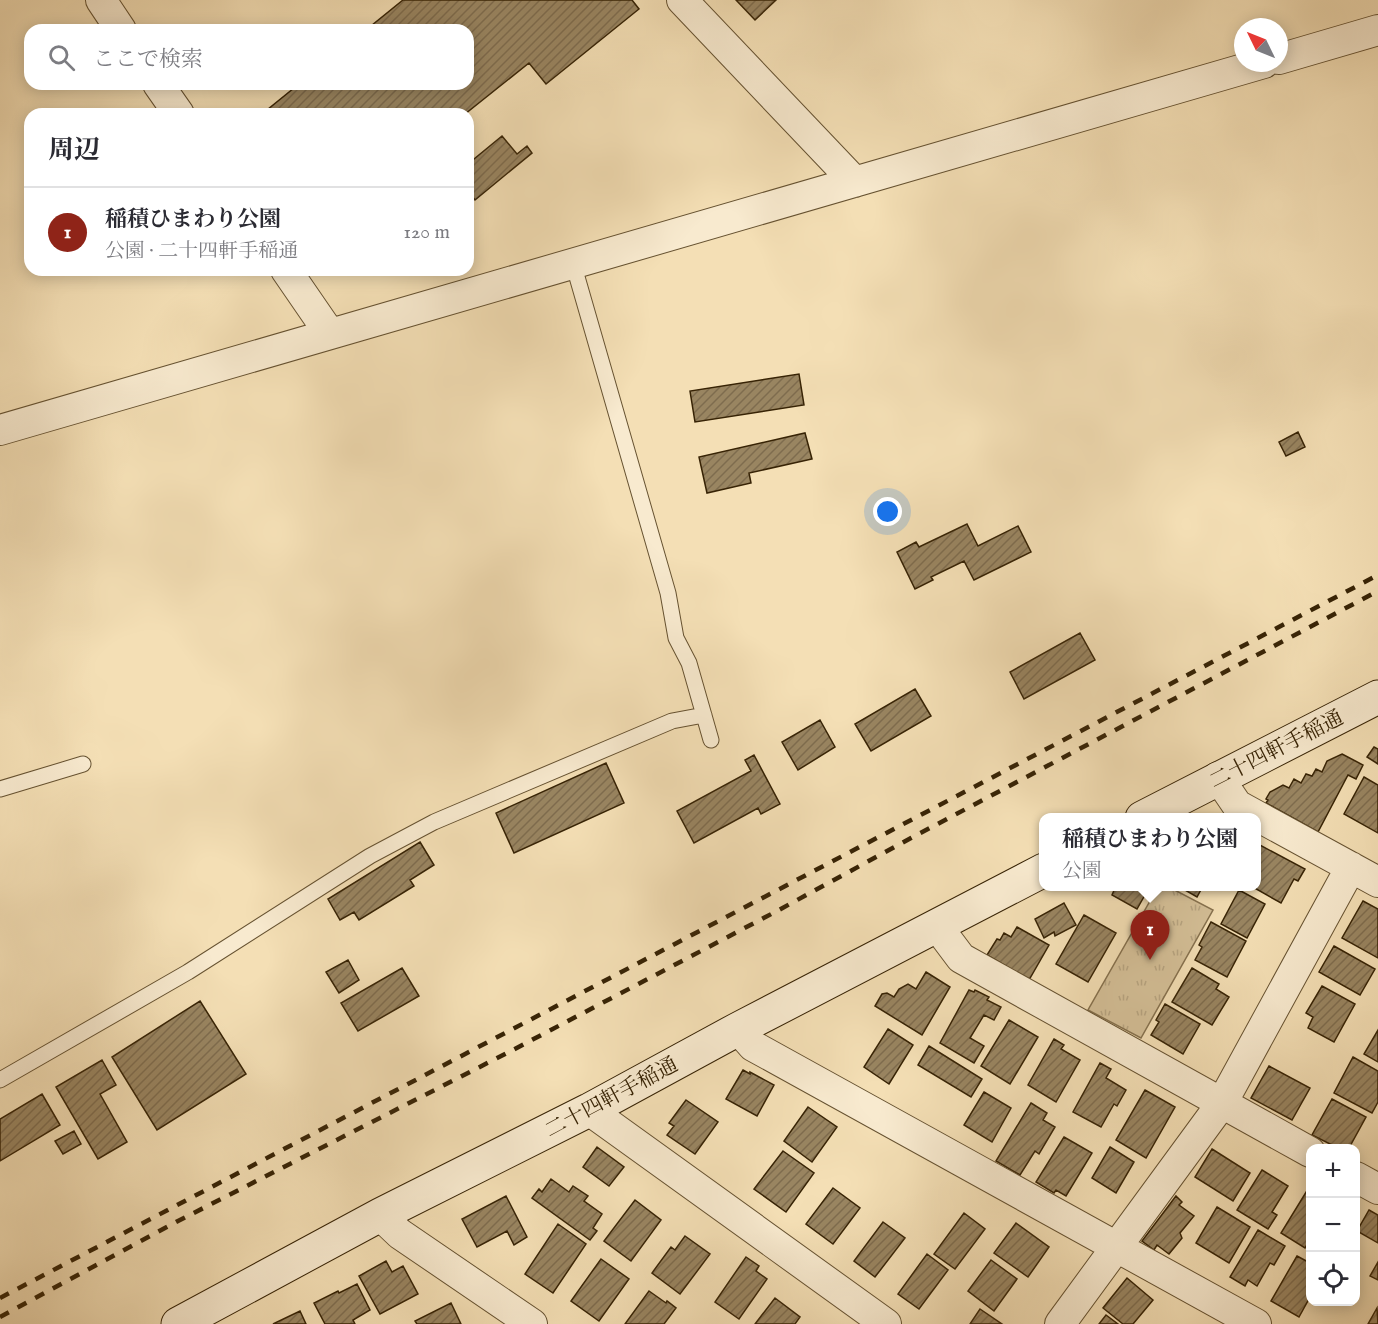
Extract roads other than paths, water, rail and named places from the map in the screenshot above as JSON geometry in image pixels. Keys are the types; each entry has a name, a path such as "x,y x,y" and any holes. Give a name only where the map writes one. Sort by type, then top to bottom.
{"street":[{"path":"100,0 117,24"},
{"path":"682,0 855,182"},
{"path":"1288,56 1378,30"},
{"path":"0,430 1234,72"},
{"path":"162,90 175,108"},
{"path":"290,276 330,334"},
{"name":"二十四軒手稲通","path":"1151,813 1378,697"},
{"path":"1218,777 1237,805 1252,813"},
{"path":"1261,818 1378,882"},
{"path":"1060,1324 1222,1103 1351,867"},
{"name":"二十四軒手稲通","path":"178,1324 380,1215 588,1110 738,1029 1039,873"},
{"path":"937,926 961,958 1306,1149"},
{"path":"738,1029 753,1046 1256,1324"},
{"path":"588,1110 886,1324"},
{"path":"1360,1179 1378,1189"},
{"path":"380,1215 400,1234 532,1324"}],"lane":[{"path":"573,264 668,593 676,638 688,663 711,740"},
{"path":"0,1080 188,972 370,856 434,822 672,721 704,715"},
{"path":"0,789 82,764"}],"railway":[{"path":"0,1298 1378,575"},
{"path":"0,1317 178,1221 509,1052 777,911 1378,591"}],"place":[{"name":"稲積ひまわり公園","path":"1150,960"}]}
